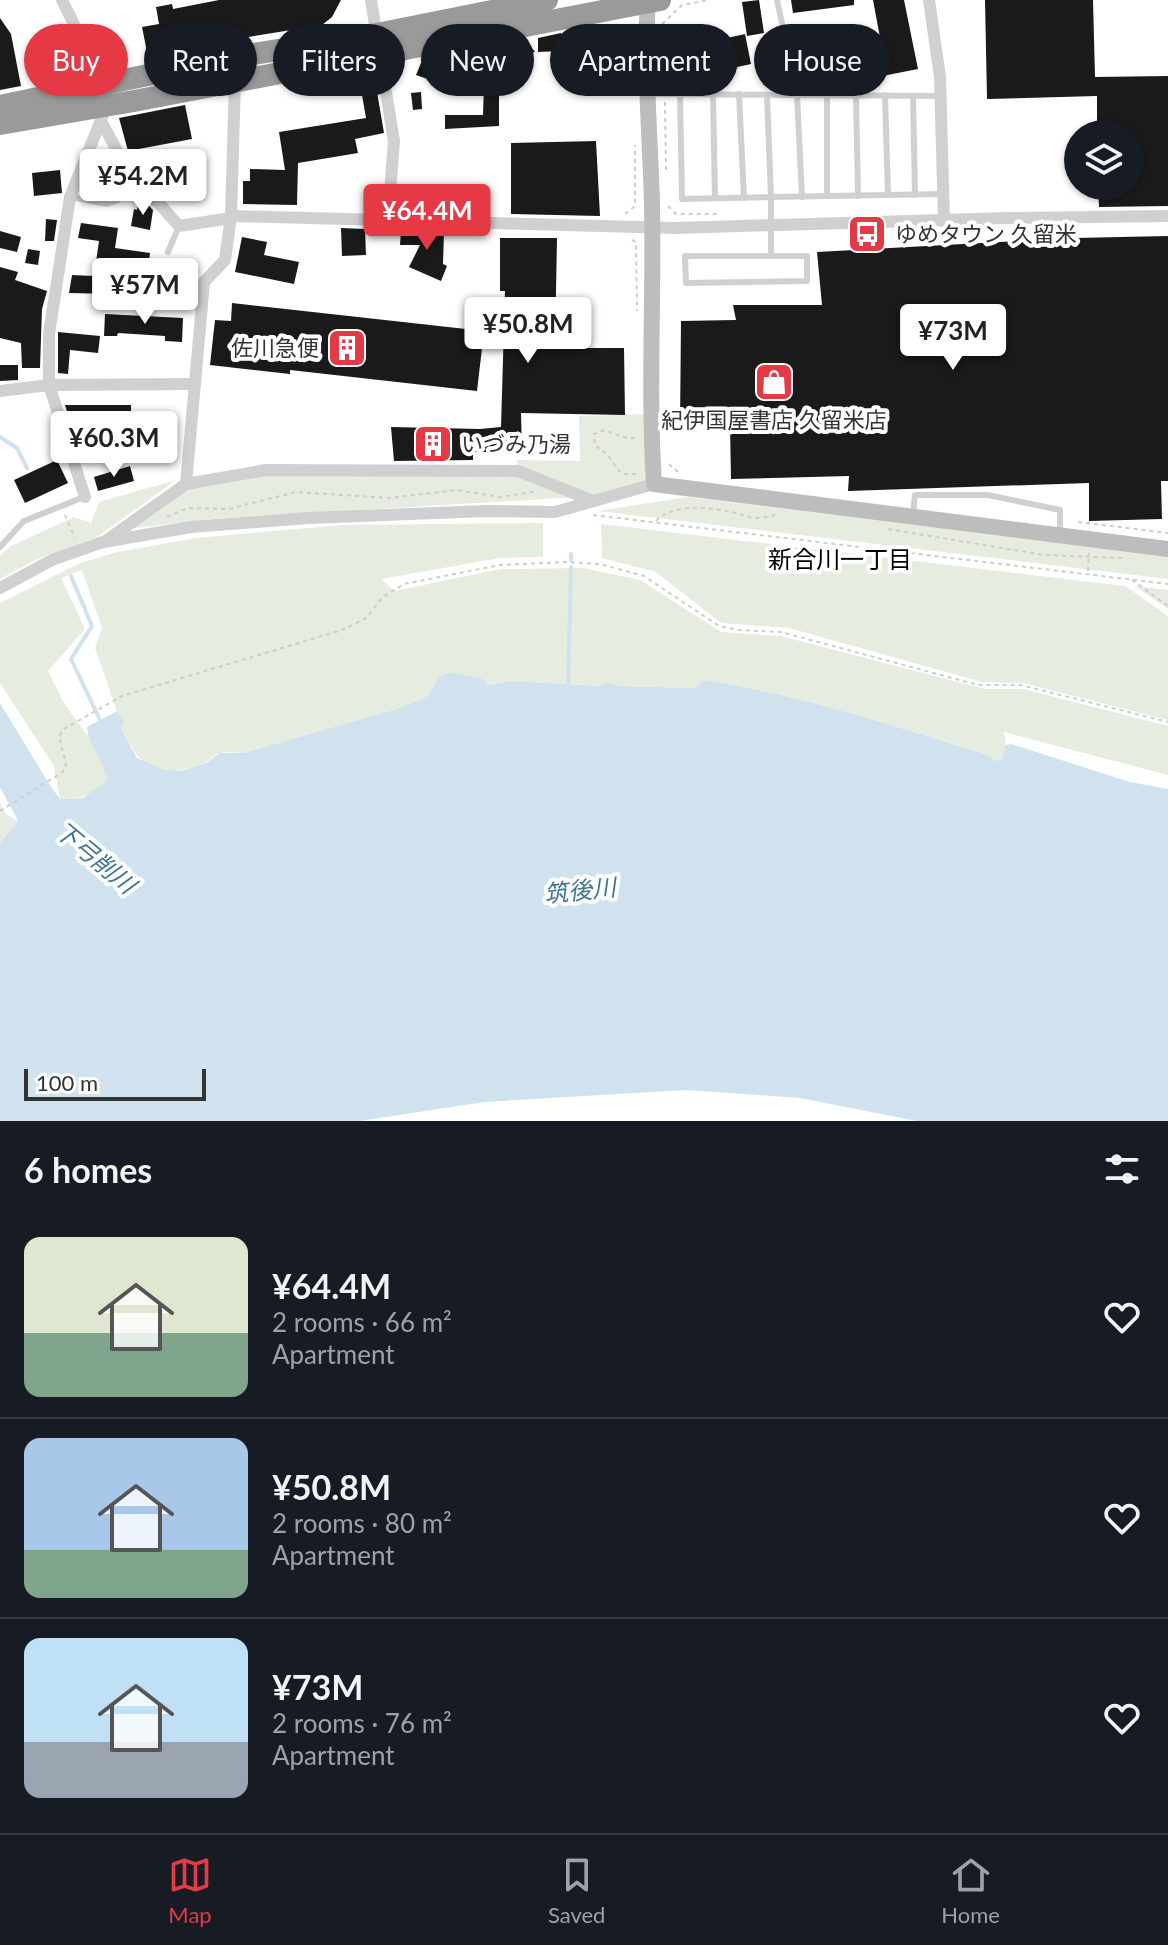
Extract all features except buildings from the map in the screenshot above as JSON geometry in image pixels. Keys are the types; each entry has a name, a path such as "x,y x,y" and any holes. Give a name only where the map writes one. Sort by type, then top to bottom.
{"highway":[{"path":"405,36 547,0"},
{"path":"405,39 652,1"},
{"path":"0,106 104,104 229,58 273,54"},
{"path":"0,124 148,96"}],"street":[{"path":"62,0 125,165 179,226 231,217 651,227 1168,216"},
{"path":"371,0 375,24"},
{"path":"929,0 940,96 944,222"},
{"path":"651,24 652,1"},
{"path":"186,484 204,282 225,260 231,217 235,96"},
{"path":"387,96 394,141 388,219"},
{"path":"647,96 651,227 650,414 654,484"},
{"path":"85,497 49,385 49,334 70,197 104,104"},
{"path":"0,391 49,385 195,384"},
{"path":"103,542 186,484 266,470 518,471 591,500"},
{"path":"0,588 54,559 103,542 191,527 309,518 486,511 555,512 654,484 913,517 1060,528 1091,540 1168,549"}],"lane":[{"path":"777,0 782,24"},
{"path":"744,198 739,94 754,95"},
{"path":"890,95 940,96"},
{"path":"680,96 682,199 943,194"},
{"path":"713,96 715,198"},
{"path":"767,96 771,256"},
{"path":"797,96 802,197"},
{"path":"827,96 827,196"},
{"path":"856,96 858,196"},
{"path":"885,96 888,195"},
{"path":"913,96 915,195"},
{"path":"70,197 107,204 118,200 125,165"},
{"path":"168,252 179,226"},
{"path":"685,256 771,256 807,256 807,281 686,283 685,256"},
{"path":"913,517 915,495 988,495 1060,510 1060,528"},
{"path":"0,547 24,521 85,497"}],"path":[{"path":"624,215 635,206 634,132"},
{"path":"625,236 636,242 636,249"},
{"path":"635,438 605,430 594,434 595,445 612,459 618,470 623,474 636,474"},
{"path":"665,461 680,474"},
{"path":"148,535 170,514 188,508 229,509 296,492 390,498 457,490 500,497 525,495 554,486"},
{"path":"61,506 80,550"},
{"path":"656,521 661,515 678,509 695,508 759,518 777,514"},
{"path":"582,514 1168,584"},
{"path":"878,527 1012,551 1136,559"},
{"path":"1060,528 1168,533"},
{"path":"1087,573 1091,540"},
{"path":"0,811 57,777 66,765 59,736 64,729 122,696 342,630 365,619 383,597 404,584 500,565 600,564 644,576 719,626 781,632 978,685 1021,685 1168,722"},
{"path":"1131,579 1168,606"}],"shaded area":[{"path":"650,414 654,484 591,500 518,471 517,460 580,461 579,416"},
{"path":"261,473 520,477 578,497 211,519 127,529 188,490"},
{"path":"176,480 97,537 37,559 0,579 0,557 9,547 74,517 91,523 99,502"},
{"path":"687,497 1168,556 1168,579 598,511"},
{"path":"543,523 543,557 500,558 381,579 394,591 501,569 583,568 640,580 721,632 781,636 985,689 1023,689 1168,726 1168,775 1004,732 1006,745 1002,759 997,761 985,754 846,712 705,680 694,688 619,686 605,682 600,686 512,681 489,685 483,679 450,672 439,677 426,698 393,710 244,753 221,753 186,769 162,770 143,761 121,727 124,722 117,711 95,648 102,628 82,570 61,578 85,629 48,671 63,701 101,759 106,781 101,787 85,796 60,799 54,766 0,683 0,603 80,563 118,552 196,538 343,525"},
{"path":"601,524 1125,586 1168,616 1168,720 1023,683 982,682 789,628 721,623 656,572 602,558"},
{"path":"1135,586 1168,590 1168,609"},
{"path":"0,803 6,814 18,821 0,843"}],"water":[{"path":"450,672 483,679 489,685 512,681 599,686 605,682 619,686 694,688 705,680 846,712 985,754 997,761 1002,759 1006,745 1011,744 1130,782 1168,789 1168,1121 917,1121 800,1098 686,1090 484,1102 360,1121 0,1121 0,843 18,821 0,787 0,703 60,799 83,798 106,781 87,727 117,711 124,722 121,728 137,758 164,770 181,771 206,763 220,753 244,753 426,698 439,677"}],"waterway":[{"path":"0,437 17,448 27,468"},
{"path":"571,554 571,560"},
{"path":"568,688 571,567"},
{"path":"71,576 92,626 71,659 102,724"}],"place":[{"name":"ゆめタウン 久留米","path":"867,234"},
{"name":"佐川急便","path":"347,348"},
{"name":"紀伊国屋書店 久留米店","path":"774,382"},
{"name":"いづみ乃湯","path":"433,444"}],"district":[{"name":"新合川一丁目","path":"840,560"}],"water label":[{"name":"下弓削川","path":"95,858"},
{"name":"筑後川","path":"580,891"}]}
